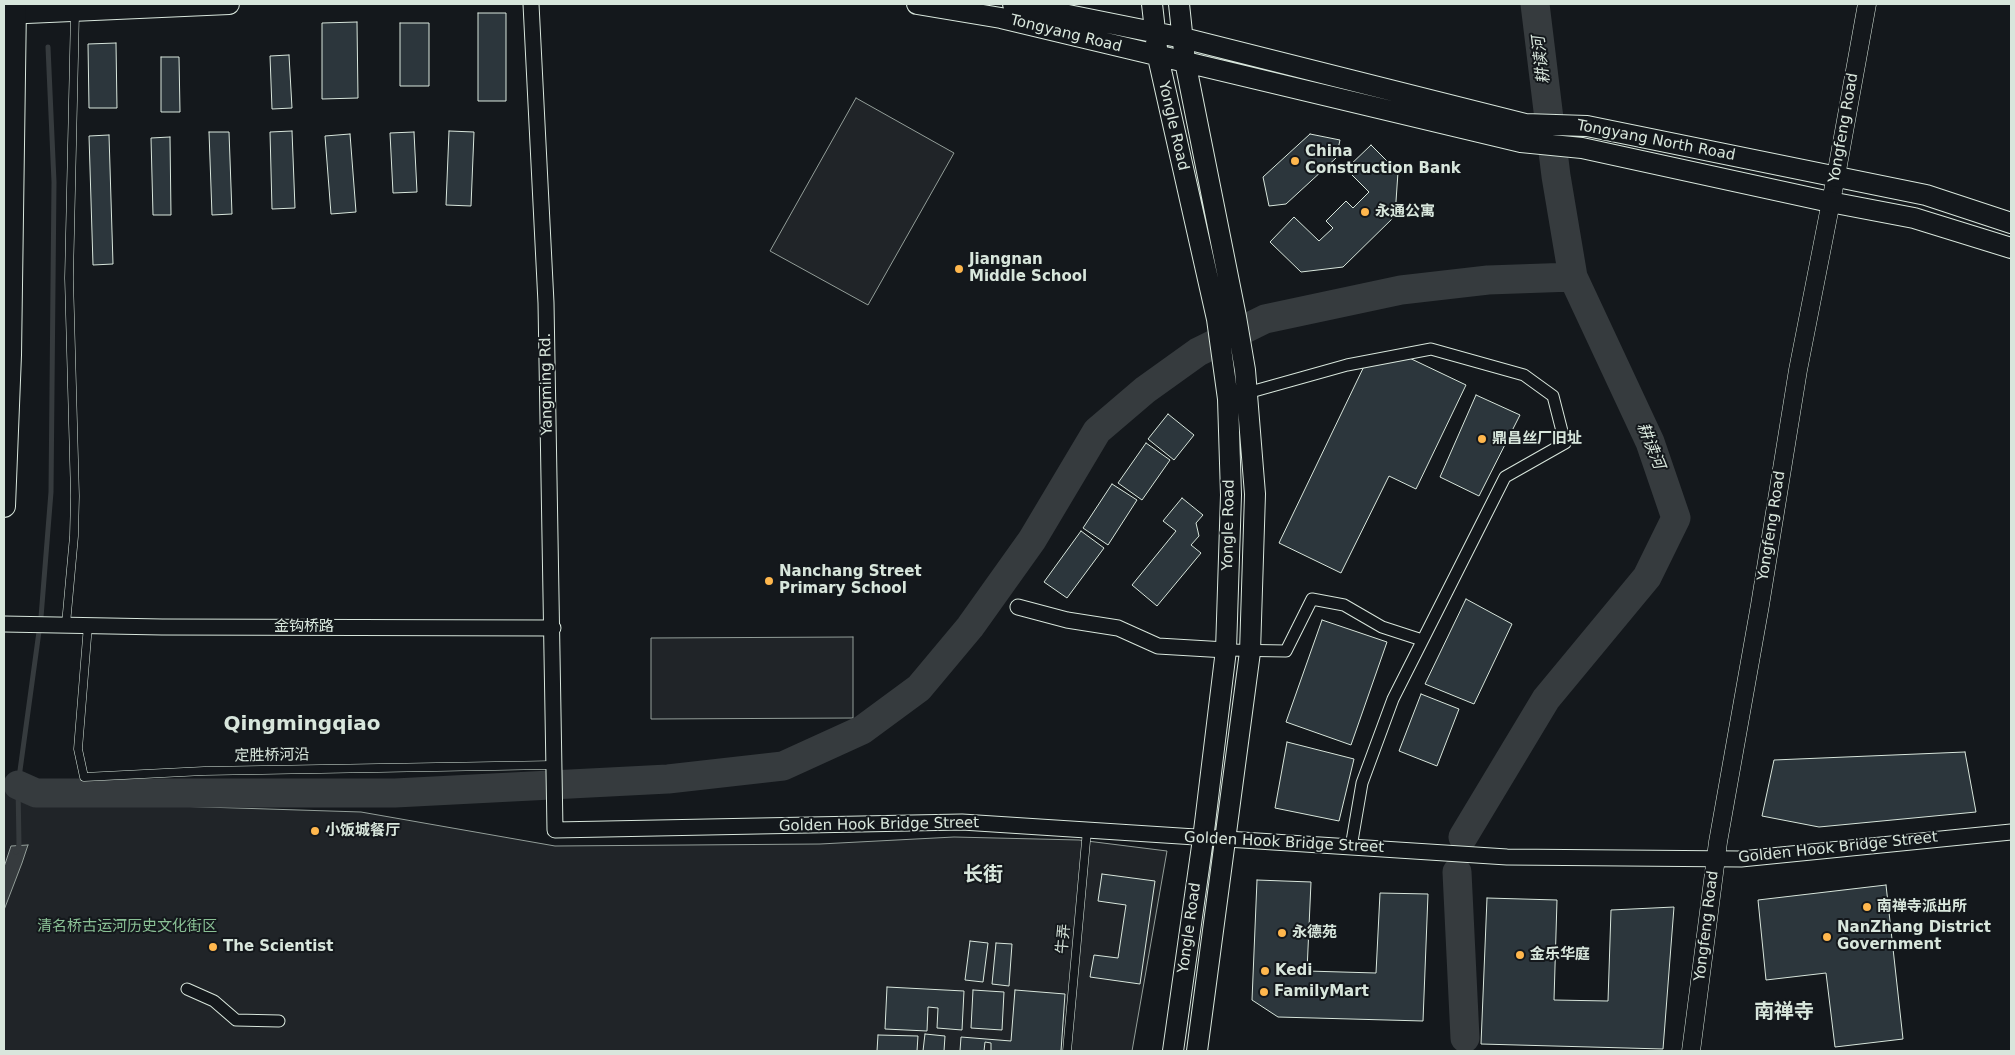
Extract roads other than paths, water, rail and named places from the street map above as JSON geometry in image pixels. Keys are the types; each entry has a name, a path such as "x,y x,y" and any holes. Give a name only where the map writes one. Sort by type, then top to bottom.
{"main road":[{"path":"4,506 10,345 11,11 75,12 229,4"},
{"name":"Tongyang Road","path":"917,4 1001,18 1185,61"},
{"name":"Tongyang Road","path":"1013,4 1183,38"},
{"name":"Yongle Road","path":"1152,4 1158,56 1218,331 1228,399 1231,495 1226,650 1203,839 1173,1051"},
{"name":"Yongle Road","path":"1179,4 1185,61 1245,370 1255,494 1250,652 1198,1051"},
{"name":"Tongyang North Road","path":"1183,38 1582,148 1830,202 1914,218 2011,248"},
{"name":"Tongyang North Road","path":"1185,61 1523,133 1587,126 1926,195 2011,223"}],"street":[{"name":"Yangming Rd.","path":"532,4 546,303 553,628 554,812"},
{"name":"Yongfeng Road","path":"1691,1051 1716,859 1798,370 1867,4"},
{"path":"1247,393 1347,366 1431,349 1524,375 1553,396 1565,443 1505,477 1392,700 1362,783 1351,847"},
{"path":"1018,607 1067,620 1118,628 1158,646 1250,652 1286,652 1312,599 1344,605 1382,627 1422,640"},
{"name":"金钩桥路","path":"4,624 88,624 162,627 553,628"},
{"name":"Golden Hook Bridge Street","path":"554,812 555,830 962,822 1203,839 1225,838 1507,857 1741,859 2011,832"},
{"path":"187,988 214,1001 236,1020 278,1021"}],"lane":[{"path":"61,624 74,536 69,278 75,12"},
{"name":"定胜桥河沿","path":"88,624 78,749 84,778 204,771 553,764"},
{"name":"牛弄","path":"1067,1051 1087,830"}],"waterway":[{"name":"耕读河","path":"1463,837 1546,699 1647,577 1676,518 1650,442 1573,277 1556,176 1535,4"},
{"path":"16,852 19,845 18,785 41,617 51,492 54,182 48,47"},
{"path":"18,785 36,793 395,793 668,779 783,766 862,730 919,688 970,627 1032,540 1097,431 1145,390 1198,352 1265,319 1401,290 1488,280 1573,277"},
{"path":"1457,872 1465,1038"}],"place":[{"name":"China Construction Bank","path":"1295,161"},
{"name":"永通公寓","path":"1365,212"},
{"name":"Jiangnan Middle School","path":"959,269"},
{"name":"鼎昌丝厂旧址","path":"1482,439"},
{"name":"Nanchang Street Primary School","path":"769,581"},
{"name":"小饭城餐厅","path":"315,831"},
{"name":"南禅寺派出所","path":"1867,907"},
{"name":"永德苑","path":"1282,933"},
{"name":"NanZhang District Government","path":"1827,937"},
{"name":"The Scientist","path":"213,947"},
{"name":"金乐华庭","path":"1520,955"},
{"name":"Kedi","path":"1265,971"},
{"name":"FamilyMart","path":"1264,992"}],"district":[{"name":"Qingmingqiao","path":"302,725"},
{"name":"长街","path":"983,876"},
{"name":"南禅寺","path":"1784,1013"}],"park label":[{"name":"清名桥古运河历史文化街区","path":"127,927"}]}
